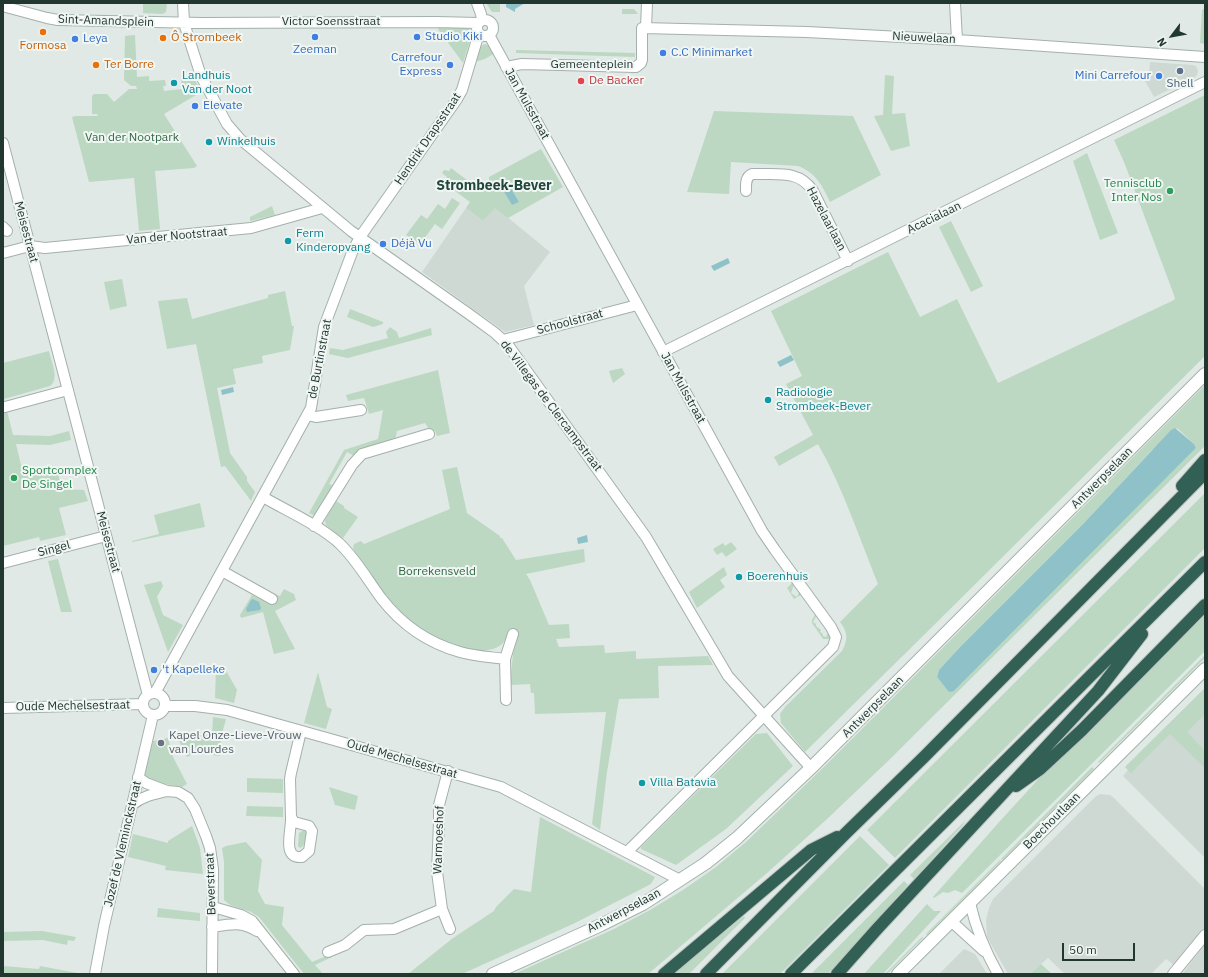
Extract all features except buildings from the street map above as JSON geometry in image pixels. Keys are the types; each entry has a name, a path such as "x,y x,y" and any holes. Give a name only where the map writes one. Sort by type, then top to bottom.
{"highway":[{"path":"1104,576 1205,460"},
{"path":"706,974 924,757 1205,473"},
{"path":"791,974 1205,562"},
{"path":"837,974 1098,691 1174,592"},
{"path":"994,802 1045,764 1087,724 1205,605"},
{"path":"664,974 811,850 846,833"}],"main road":[{"name":"Antwerpselaan","path":"493,974 643,904 706,863 737,838 811,768 1205,374"},
{"name":"Boechoutlaan","path":"898,974 1205,669"}],"street":[{"name":"de Villegas de Clercampstraat","path":"183,3 184,23 201,76 227,124 245,144 360,238 503,340 646,537 728,676 811,768"},
{"name":"Jan Mulsstraat","path":"477,3 481,14 482,28 506,67 762,531 835,631 836,637 833,647 764,717"},
{"name":"Gemeenteplein","path":"506,67 522,64 636,67 642,60 647,3"},
{"path":"955,3 957,40"},
{"name":"Sint-Amandsplein","path":"5,8 54,20 184,23"},
{"name":"Victor Soensstraat","path":"184,23 436,22 482,28"},
{"name":"Hendrik Drapsstraat","path":"360,238 457,100 462,90 482,28"},
{"name":"Nieuwelaan","path":"644,28 807,32 957,40 1205,57"},
{"name":"Acacialaan","path":"663,352 1205,82"},
{"name":"Meisestraat","path":"3,143 106,536 152,694"},
{"name":"Hazelaarlaan","path":"746,191 747,178 752,174 793,175 803,179 808,183 813,191 848,260"},
{"name":"Van der Nootstraat","path":"30,246 45,248 241,230 264,226 322,208"},
{"name":"de Burtinstraat","path":"152,694 308,415 311,408 324,327 353,250 360,238"},
{"path":"3,253 30,246"},
{"name":"Schoolstraat","path":"503,340 637,305"},
{"path":"5,406 68,390"},
{"name":"de Burtinstraat","path":"308,415 316,417 361,410"},
{"path":"314,526 352,465 362,454 429,434"},
{"path":"263,497 314,526 338,542 360,566 386,604 396,615 416,631 453,650 505,659"},
{"name":"Singel","path":"3,563 106,536"},
{"path":"222,571 272,599"},
{"path":"506,700 505,659 513,634"},
{"path":"152,694 162,696 165,702 165,706 161,713 153,714 146,711 143,704 144,701 152,694"},
{"name":"Oude Mechelsestraat","path":"3,708 143,704"},
{"name":"Oude Mechelsestraat","path":"165,706 217,708 448,771 501,787 680,880"},
{"name":"Jozef de Vleminckstraat","path":"95,974 104,926 153,714"},
{"path":"627,852 764,717"},
{"path":"291,816 291,773 301,731"},
{"name":"Warmoeshof","path":"448,771 438,805 439,822 437,872 442,909 450,929"},
{"name":"Beverstraat","path":"138,777 146,783 167,791 178,792 188,798 201,822 210,848 212,862 212,974"},
{"path":"132,805 140,799 167,791"},
{"path":"970,903 978,932 998,974"},
{"path":"213,907 247,917 256,924 294,974"},
{"path":"328,952 345,945 364,930 394,929 442,909"},
{"path":"951,921 988,955"},
{"path":"212,927 230,924 244,924 263,934"},
{"path":"1173,974 1205,935"}],"shaded area":[{"path":"1150,62 1193,65 1196,66 1198,71 1194,78 1154,97 1144,79 1149,76"},
{"path":"495,207 550,252 524,286 534,325 505,332 422,272 466,208 483,221"},
{"path":"1205,688 1205,858 1123,776 1128,770 1125,767"},
{"path":"1100,794 1110,795 1114,798 1205,889 1205,927 1175,966 1166,959 1151,974 1065,974 1048,958 1030,974 1008,974 987,937 986,920 993,899 1095,797"},
{"path":"1205,944 1205,974 1184,974 1183,973"},
{"path":"964,949 975,954 987,974 939,974"}],"green space":[{"path":"143,3 167,3 166,12 163,14 143,13"},
{"path":"486,3 500,3 500,12 492,12"},
{"path":"1205,8 1205,44 1200,43 1202,10"},
{"path":"622,9 634,9 638,14 622,14"},
{"path":"438,26 468,27 472,34 463,63 438,29"},
{"name":"Van der Nootpark","path":"135,35 137,77 149,76 149,81 165,80 166,86 163,86 164,91 182,89 181,79 194,78 201,92 164,114 197,166 194,168 155,171 160,229 139,231 134,178 89,182 72,117 98,116 97,114 92,114 92,96 94,94 107,94 114,102 129,89 137,89 136,86 131,86 124,80 125,36"},
{"path":"484,44 491,46 495,53 485,59 475,62 478,49"},
{"path":"516,50 635,53 635,57 516,53"},
{"path":"885,75 894,76 892,114 905,113 910,146 891,151 874,116 883,115"},
{"path":"1205,95 1205,356 805,752 781,723 780,714 785,707 842,651 846,640 846,633 840,622 878,584 843,495 818,444 779,466 774,457 813,435 786,384 802,376 771,311 888,252 920,317 957,299 998,383 1172,301 1175,299 1174,295 1124,162 1114,140"},
{"path":"714,111 853,116 881,175 830,202 818,180 809,172 798,166 731,162 729,194 687,192"},
{"path":"541,149 563,187 508,218 495,208 483,221 466,208 470,202 444,183 447,177 442,173 444,170 449,171 451,168 479,189 480,186 489,181 489,177"},
{"path":"1087,153 1118,233 1100,240 1073,161"},
{"path":"452,198 460,203 442,229 435,224 420,244 406,235 421,215 427,219 438,204 445,209"},
{"path":"272,206 275,215 250,221 250,217"},
{"path":"951,221 983,286 971,292 939,227"},
{"path":"122,279 127,306 110,310 104,282"},
{"path":"285,291 292,326 294,326 290,350 262,356 263,363 233,369 236,384 217,388 230,453 247,477 247,481 255,492 251,501 225,466 221,467 196,344 167,349 158,301 187,298 192,319 268,298 268,295"},
{"path":"350,309 383,322 383,324 373,327 347,317"},
{"path":"390,327 397,332 399,338 431,328 432,335 348,358 329,354 330,348 343,350 388,338 386,332"},
{"path":"49,351 55,374 53,383 50,386 4,399 13,435 50,436 69,431 71,440 50,445 16,444 22,469 57,470 62,489 84,490 88,501 59,508 66,535 40,541 39,537 3,546 3,363"},
{"path":"622,368 625,374 613,383 609,371"},
{"path":"438,370 450,433 437,436 435,431 429,429 425,423 397,431 395,440 354,456 347,452 329,484 335,486 315,516 309,513 344,450 378,439 383,410 369,414 364,398 348,401 346,395"},
{"path":"1205,385 1205,446 886,763 767,873 648,974 514,974 614,929 683,890 716,867 746,842 827,764","holes":["1177,428 1194,444 1196,448 954,691 948,691 937,677 939,670 960,647 1084,523 1151,451"]},
{"name":"Borrekensveld","path":"457,467 467,513 500,536 516,560 584,549 585,562 526,574 549,625 569,624 570,638 556,639 559,647 604,645 605,653 636,651 636,659 708,656 713,665 658,666 659,698 619,699 607,772 600,830 592,824 606,712 535,714 534,693 531,693 530,684 510,685 513,654 518,634 509,630 502,644 495,648 486,650 476,650 456,646 437,638 417,626 394,606 353,548 354,544 361,541 364,544 450,509 442,470"},
{"path":"1205,493 1205,548 895,858 867,830"},
{"path":"336,501 358,517 343,538 326,525 325,520"},
{"path":"200,503 205,527 132,542 159,534 154,515"},
{"path":"731,542 737,549 726,557 722,552 717,555 713,549 723,543 725,546"},
{"path":"58,559 72,612 61,612 48,561"},
{"path":"724,567 727,575 720,580 725,587 697,608 689,592"},
{"path":"161,581 163,586 157,597 163,615 183,625 168,652 144,585"},
{"path":"794,581 795,582 791,593 797,597 800,590 803,594 794,599 787,588"},
{"path":"284,589 294,594 296,600 275,611 295,649 274,654 263,612 241,618 240,615 252,595 269,604 275,594 280,596"},
{"path":"817,611 818,613 813,622 821,630 820,632 823,636 826,637 830,629 832,639 823,639 812,623"},
{"path":"1205,615 1205,651 962,893 955,890 948,893 943,892 934,898 933,897 1044,773 1077,743"},
{"path":"1205,655 1205,658 1099,763 1098,762"},
{"path":"224,667 237,690 234,703 215,698 216,668"},
{"path":"318,672 327,707 332,709 326,729 304,723"},
{"path":"1205,688 1205,714 1187,732 1205,751 1205,768 1170,734 1131,773 1125,767"},
{"path":"213,717 226,719 221,737 220,756 212,755 212,745 187,757 176,735 212,735"},
{"path":"767,733 793,766 726,829 676,865 641,849 641,847 756,734"},
{"path":"168,738 173,757 187,784 182,787 153,782 147,778 145,774 153,741"},
{"path":"1092,767 1094,769 1002,860 1001,859"},
{"path":"247,778 283,779 283,793 247,792"},
{"path":"329,787 358,796 355,810 335,805"},
{"path":"247,806 283,807 283,817 246,816"},
{"path":"540,817 655,877 651,884 575,923 462,974 408,974 453,938 494,911 496,907 514,889 531,892"},
{"path":"966,820 962,826 914,879 910,875"},
{"path":"192,826 200,848 203,874 165,870 166,866 128,857 133,834 168,843 168,841"},
{"path":"305,831 307,834 303,846 300,848 298,846 299,833"},
{"path":"860,836 889,865 780,974 722,974"},
{"path":"246,842 262,860 258,891 265,904 284,907 282,925 312,962 331,954 332,957 315,965 323,974 304,974 259,917 251,912 230,905 224,900 224,862 222,848"},
{"path":"1000,860 1001,861 927,935 926,934"},
{"path":"904,881 908,885 828,974 811,974"},
{"path":"927,904 934,911 941,911 883,974 864,974"},
{"path":"158,908 200,913 200,921 157,917"},
{"path":"744,916 745,918 689,974 673,974"},
{"path":"42,931 76,937 74,941 68,940 67,945 43,940 3,941 3,932"},
{"path":"922,937 923,938 887,974 886,973"},
{"path":"1041,964 1052,974 1030,974"},
{"path":"3,966 39,969 40,966 83,974 3,974"}],"water":[{"path":"506,3 525,3 515,9 515,12 506,7"},
{"path":"510,187 519,202 512,205 503,190"},
{"path":"728,258 730,263 714,271 711,266"},
{"path":"791,355 794,360 780,367 777,362"},
{"path":"233,387 234,392 222,395 221,390"},
{"path":"1175,428 1194,444 1196,448 954,691 948,691 937,677 939,670 960,647 1084,523 1171,430"},
{"path":"587,535 588,542 578,544 577,538"},
{"path":"253,599 259,602 261,608 260,610 247,612 246,609"}],"place":[{"name":"Formosa","path":"43,32"},
{"name":"Zeeman","path":"315,37"},
{"name":"Studio Kiki","path":"417,37"},
{"name":"Ô Strombeek","path":"163,38"},
{"name":"Leya","path":"75,39"},
{"name":"C.C Minimarket","path":"663,53"},
{"name":"Ter Borre","path":"96,65"},
{"name":"Carrefour Express","path":"450,65"},
{"name":"Shell","path":"1180,71"},
{"name":"Mini Carrefour","path":"1159,76"},
{"name":"De Backer","path":"581,81"},
{"name":"Landhuis Van der Noot","path":"174,83"},
{"name":"Elevate","path":"195,106"},
{"name":"Winkelhuis","path":"209,142"},
{"name":"Tennisclub Inter Nos","path":"1170,191"},
{"name":"Ferm Kinderopvang","path":"288,241"},
{"name":"Déjà Vu","path":"383,244"},
{"name":"Radiologie Strombeek-Bever","path":"768,400"},
{"name":"Sportcomplex De Singel","path":"14,478"},
{"name":"Boerenhuis","path":"739,577"},
{"name":"'t Kapelleke","path":"154,670"},
{"name":"Kapel Onze-Lieve-Vrouw van Lourdes","path":"161,743"},
{"name":"Villa Batavia","path":"642,783"}],"district":[{"name":"Strombeek-Bever","path":"494,186"}]}
